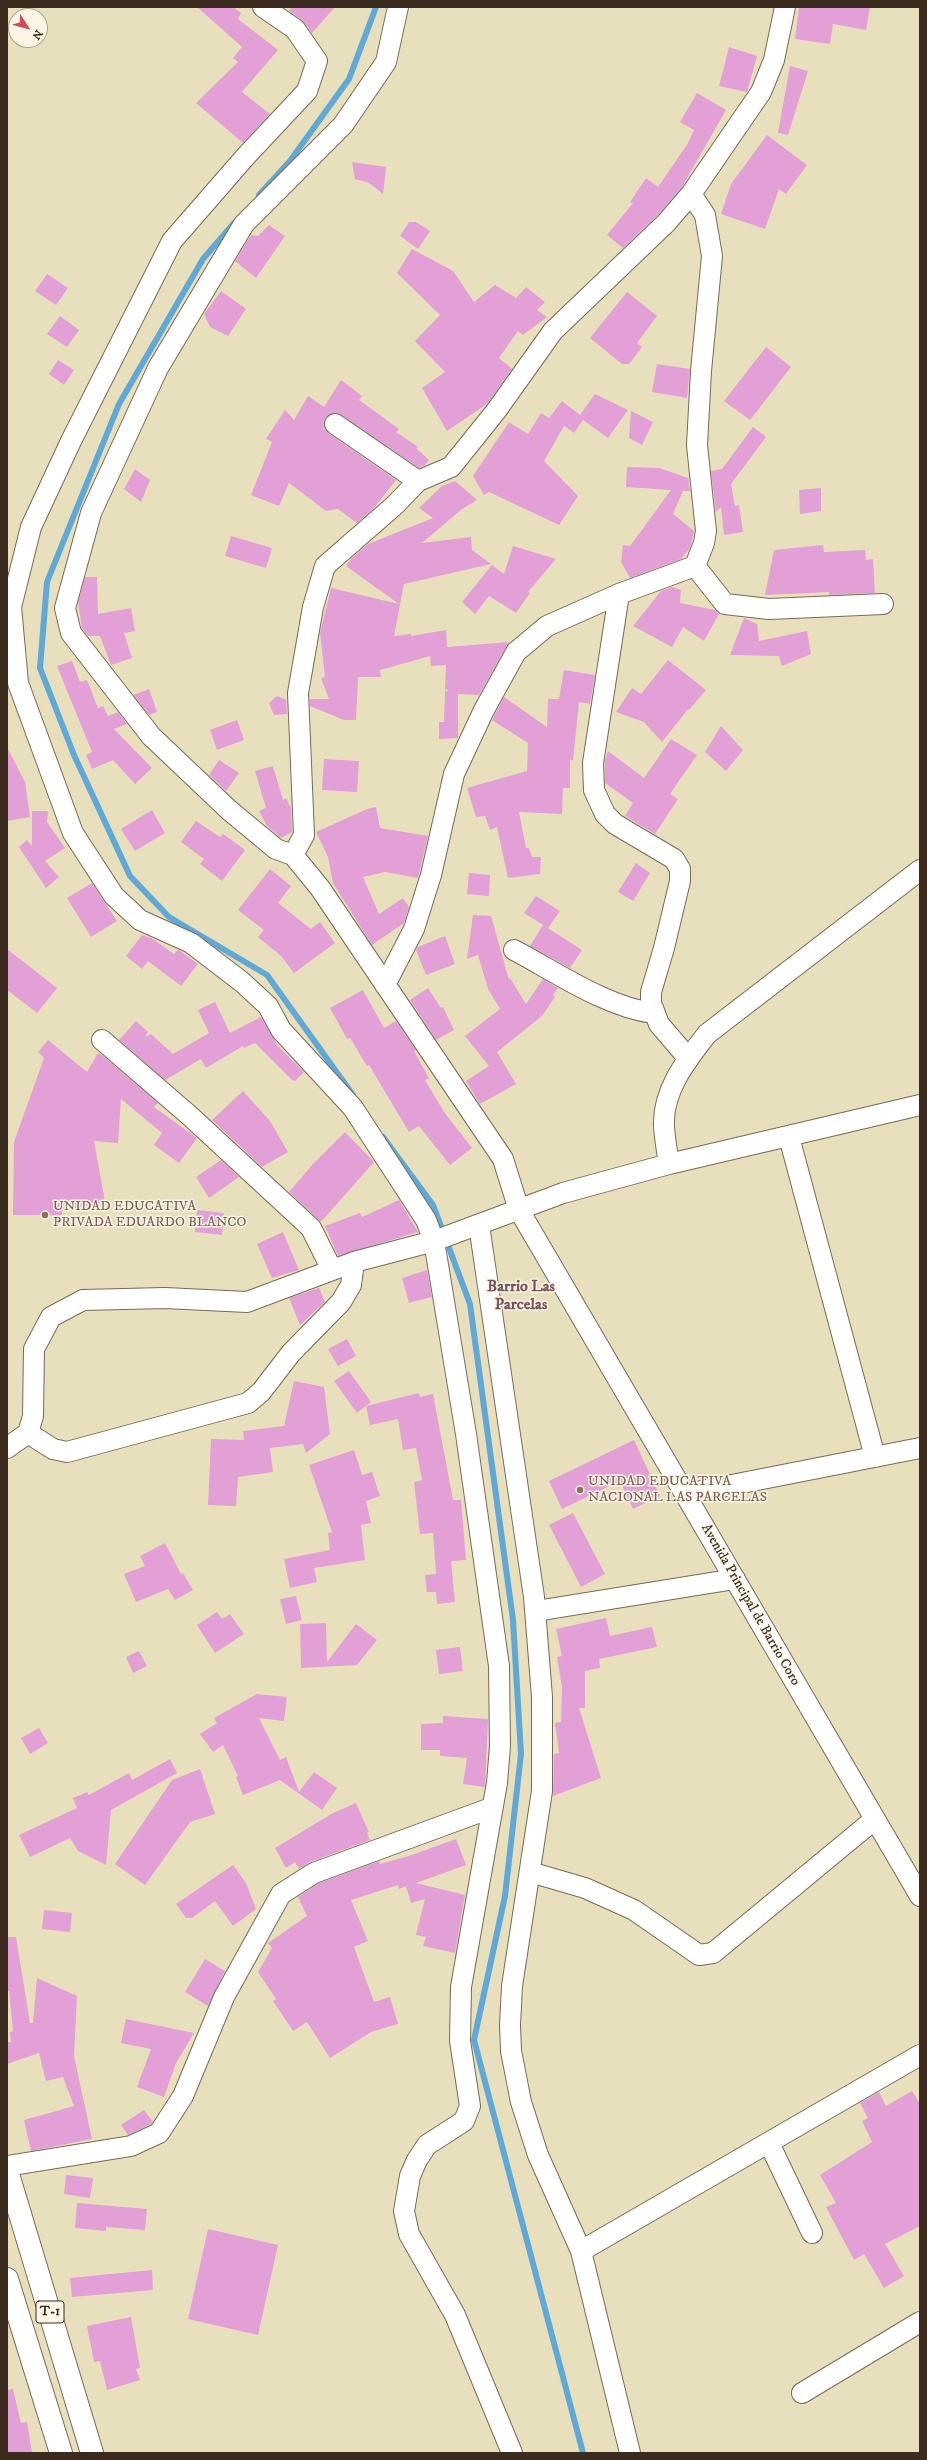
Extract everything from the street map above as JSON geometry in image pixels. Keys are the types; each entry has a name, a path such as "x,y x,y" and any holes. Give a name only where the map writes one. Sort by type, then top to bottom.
{"main road":[{"name":"T-1","path":"7,2171 92,2453"},
{"name":"T-1","path":"7,2278 61,2453"}],"street":[{"path":"263,7 295,29 317,61 307,91 246,156 172,241 71,441 31,527 11,607 18,683 73,833 114,896 140,920 191,943 242,982 268,1006 281,1030 353,1108 426,1220 441,1239 466,1434 499,1666 500,1746 497,1783 491,1808 485,1856 461,1987 460,2041 470,2106 464,2121 427,2145 417,2160 406,2193 404,2211 409,2234 455,2315 512,2453"},
{"path":"398,7 386,62 343,125 244,224 158,368 91,513 65,608 70,632 151,736 235,815 276,849 293,855 304,835 298,693 313,607 325,566 396,505 418,481 451,467 496,411 553,331 666,223 692,194 761,92 774,60 785,7"},
{"path":"384,985 414,929 431,875 454,774 484,710 516,652 547,626 619,594 695,566 704,543 706,531 697,445 701,371 712,256 705,215 692,194"},
{"path":"335,424 418,481"},
{"path":"695,566 725,604 769,609 883,604"},
{"path":"619,594 592,776 596,797 605,814 615,824 669,856 680,869 680,881 673,911 650,992 653,1013 658,1024 688,1058"},
{"name":"Avenida Principal de Barrio Coro","path":"293,855 320,888 384,985 503,1159 519,1210 920,1896"},
{"path":"669,1164 664,1126 667,1095 688,1058 713,1030 920,870"},
{"path":"514,950 582,986 633,1010 653,1013"},
{"path":"102,1040 190,1116 310,1228 332,1270"},
{"path":"7,1448 28,1433 33,1416 34,1350 51,1317 83,1300 165,1298 247,1302 354,1262 441,1239 563,1193 669,1164 920,1105"},
{"path":"789,1137 876,1457"},
{"path":"479,1225 536,1611 543,1744 542,1791 510,2005 511,2051 521,2102 538,2155 581,2252 630,2453"},
{"path":"28,1433 53,1449 67,1452 248,1403 261,1392 291,1353 341,1302 351,1285 354,1262"},
{"path":"686,1494 920,1448"},
{"path":"536,1611 735,1579"},
{"path":"7,2166 131,2146 159,2133 182,2096 224,1997 281,1894 314,1873 491,1808"},
{"path":"530,1872 585,1888 634,1910 699,1955 713,1953 875,1819"},
{"path":"581,2252 920,2055"},
{"path":"768,2143 812,2234"},
{"path":"802,2393 920,2322"}],"building":[{"path":"197,7 233,7 241,13 238,19 278,50 242,92 270,114 243,143 196,103 238,62 233,58 242,47"},
{"path":"292,7 335,7 312,33 302,20 289,11"},
{"path":"799,7 870,7 866,30 833,24 830,44 795,39"},
{"path":"729,47 757,56 747,92 719,86"},
{"path":"790,66 808,71 788,135 778,133"},
{"path":"697,93 726,110 682,187 658,215 623,248 607,235 633,203 630,202 646,178 658,187 688,143 694,130 680,122"},
{"path":"767,135 807,165 786,194 779,189 765,229 721,214 731,184"},
{"path":"352,162 386,167 383,194 369,183 355,179"},
{"path":"409,222 416,222 430,231 418,249 400,236"},
{"path":"269,225 285,236 256,278 235,261 251,235 258,236"},
{"path":"412,249 453,271 474,302 495,285 516,298 526,287 545,302 537,310 547,317 523,335 518,331 499,358 512,369 487,404 447,431 422,388 445,372 415,341 440,315 397,273"},
{"path":"47,274 68,288 56,305 35,291"},
{"path":"221,291 246,309 228,336 210,327 204,314"},
{"path":"627,292 657,316 637,343 642,347 629,364 622,364 590,338"},
{"path":"60,316 79,330 67,347 47,334"},
{"path":"766,347 791,367 750,420 724,401"},
{"path":"58,360 74,370 64,385 49,374"},
{"path":"657,364 690,369 687,398 652,392"},
{"path":"341,380 362,396 359,400 399,429 396,432 418,447 416,448 429,460 425,465 419,468 336,413 325,418 324,429 396,480 373,509 357,523 338,509 326,511 289,483 279,506 251,495 272,442 266,439 285,410 294,420 308,396 324,407"},
{"path":"595,394 628,410 608,438 583,420 574,433 564,426 544,461 578,496 559,525 489,492 484,495 473,476 509,422 528,434 541,413 549,418 562,401 580,415"},
{"path":"631,411 653,422 642,445 629,438"},
{"path":"753,427 766,437 731,484 735,506 739,505 743,532 724,535 721,507 716,512 711,471 722,469"},
{"path":"627,467 659,468 688,478 690,491 683,491 673,514 694,531 690,548 681,559 630,578 621,562 623,545 630,546 671,490 626,487"},
{"path":"135,469 150,480 141,502 124,489"},
{"path":"455,481 477,500 462,509 422,543 471,537 472,550 491,564 404,584 394,636 411,634 411,636 446,630 447,647 509,642 479,695 458,694 458,738 439,739 439,722 444,722 445,691 449,691 445,689 446,665 431,666 430,656 380,670 381,677 358,677 356,720 344,720 310,706 310,699 329,699 321,678 325,677 320,633 331,588 399,604 346,566 351,559 368,544 433,518 419,508 442,486"},
{"path":"821,488 821,511 800,514 799,490"},
{"path":"231,536 272,548 266,568 225,556"},
{"path":"823,545 824,552 865,550 866,560 873,559 875,593 829,595 829,592 765,595 774,550"},
{"path":"513,546 556,559 528,592 530,593 516,613 489,596 475,614 462,602 492,565 504,574"},
{"path":"85,577 97,577 98,614 131,608 135,631 124,633 132,658 111,665 100,636 88,636 82,628 78,603"},
{"path":"672,587 681,590 680,603 715,610 719,614 704,641 683,627 672,647 633,626 661,591"},
{"path":"744,618 757,624 759,641 807,631 811,654 782,666 779,656 730,655"},
{"path":"668,660 706,690 689,710 688,709 662,742 644,722 616,712 632,688 641,694"},
{"path":"72,661 80,682 87,680 98,708 103,706 108,716 118,712 127,724 114,729 152,768 135,784 113,760 92,769 86,755 92,752 57,666"},
{"path":"564,670 595,675 590,704 579,702 573,761 570,759 570,788 563,788 562,814 519,812 526,848 529,848 532,857 541,857 540,874 508,878 497,827 490,830 485,816 476,817 467,788 527,771 528,743 492,720 504,697 547,727 548,699 559,699"},
{"path":"149,689 157,712 149,715 133,695"},
{"path":"277,696 286,700 287,714 274,715 269,703"},
{"path":"237,720 244,740 217,750 210,730"},
{"path":"721,726 743,750 726,771 705,752"},
{"path":"671,739 697,755 670,794 678,799 655,834 625,816 633,803 605,783 605,760 608,751 644,778"},
{"path":"7,747 25,782 30,817 7,821"},
{"path":"324,759 359,761 357,792 322,790"},
{"path":"219,760 239,773 226,791 209,775"},
{"path":"273,766 283,800 286,798 291,808 292,832 281,838 267,826 259,811 266,808 255,771"},
{"path":"376,807 380,828 428,836 418,878 385,872 363,877 379,914 403,898 409,907 404,923 372,945 333,883 328,857 316,832 367,809"},
{"path":"152,810 165,833 135,851 121,829"},
{"path":"32,811 48,811 47,822 65,848 45,861 59,877 46,888 19,847 27,840 32,846"},
{"path":"196,821 220,837 223,834 245,850 222,881 200,864 204,859 181,842"},
{"path":"636,863 650,873 633,901 618,892"},
{"path":"270,869 291,886 278,903 311,929 320,922 335,943 294,973 281,956 258,937 264,930 238,910"},
{"path":"469,873 490,875 489,896 467,894"},
{"path":"92,883 117,921 91,937 67,898"},
{"path":"536,896 560,911 548,928 524,913"},
{"path":"473,915 491,916 509,980 510,978 526,1004 543,979 558,988 553,995 555,997 542,1016 497,1052 516,1084 480,1104 466,1081 489,1066 465,1036 500,1009 488,989 478,955 467,959"},
{"path":"543,925 582,950 570,968 530,946"},
{"path":"142,935 153,939 174,954 178,950 180,951 198,964 181,986 148,961 142,969 126,956"},
{"path":"445,936 455,964 426,975 416,950 418,947"},
{"path":"7,949 57,988 37,1013 7,990"},
{"path":"428,988 441,1008 443,1007 454,1030 436,1040 410,1000"},
{"path":"363,990 384,1028 396,1021 416,1050 414,1051 429,1078 425,1080 444,1112 472,1148 450,1165 419,1126 409,1132 369,1065 367,1066 350,1038 347,1039 330,1008"},
{"path":"215,1002 230,1033 261,1017 278,1046 304,1072 295,1081 292,1080 255,1043 244,1048 243,1046 206,1068 201,1059 165,1080 119,1040 136,1021 148,1032 145,1037 151,1034 173,1054 209,1033 198,1010"},
{"path":"48,1040 87,1072 98,1053 103,1056 158,1103 154,1107 197,1138 179,1163 154,1145 162,1133 121,1099 118,1143 94,1141 105,1202 62,1211 62,1215 13,1215 14,1142 44,1058 38,1052"},
{"path":"243,1091 270,1121 288,1152 262,1167 212,1120"},
{"path":"345,1132 374,1162 321,1222 289,1192 313,1164"},
{"path":"221,1160 239,1177 209,1198 196,1177"},
{"path":"399,1200 418,1232 338,1256 325,1226 360,1213 362,1217"},
{"path":"197,1210 224,1213 222,1235 195,1232"},
{"path":"283,1232 299,1270 272,1278 257,1244"},
{"path":"427,1270 432,1297 409,1303 402,1278"},
{"path":"319,1288 325,1302 300,1325 289,1298"},
{"path":"347,1339 356,1356 338,1366 328,1349"},
{"path":"349,1371 371,1402 357,1413 334,1381"},
{"path":"294,1381 324,1387 330,1434 306,1453 303,1444 270,1448 273,1472 238,1477 236,1506 208,1505 211,1439 244,1440 243,1431 284,1426"},
{"path":"419,1393 420,1397 433,1394 453,1500 461,1500 466,1560 451,1561 455,1602 437,1604 436,1592 427,1592 425,1575 436,1574 433,1533 420,1534 414,1482 422,1480 416,1448 403,1450 398,1419 370,1425 366,1406"},
{"path":"634,1440 660,1496 633,1509 620,1481 562,1509 549,1481"},
{"path":"354,1450 362,1475 372,1472 380,1496 366,1501 371,1523 361,1525 365,1560 314,1568 317,1582 290,1588 284,1559 330,1550 328,1533 332,1532 309,1465"},
{"path":"573,1513 605,1574 581,1587 549,1525"},
{"path":"165,1543 181,1574 183,1573 193,1590 175,1600 168,1589 136,1602 124,1574 145,1566 140,1556"},
{"path":"296,1596 302,1620 286,1624 280,1599"},
{"path":"217,1612 222,1619 230,1614 244,1634 215,1653 197,1625"},
{"path":"606,1618 610,1636 652,1627 657,1647 599,1659 600,1668 585,1671 585,1708 579,1708 601,1778 553,1796 554,1754 559,1753 555,1723 561,1722 562,1687 557,1657 562,1656 556,1629"},
{"path":"326,1623 327,1662 356,1624 377,1640 357,1665 301,1668 300,1624"},
{"path":"460,1647 463,1671 439,1674 436,1650"},
{"path":"139,1651 147,1666 133,1673 126,1657"},
{"path":"257,1694 287,1697 284,1721 259,1718 280,1760 286,1757 299,1792 314,1772 337,1788 322,1810 280,1780 243,1795 236,1777 238,1776 223,1745 213,1752 200,1734 217,1723 214,1718"},
{"path":"443,1716 488,1719 485,1787 463,1784 467,1758 440,1756 440,1750 421,1750 421,1724 443,1723"},
{"path":"39,1728 48,1743 30,1754 21,1738"},
{"path":"170,1759 177,1773 111,1810 106,1865 78,1851 70,1838 30,1857 19,1835 77,1808 73,1798 87,1792 89,1795 129,1773 132,1780"},
{"path":"200,1769 215,1814 190,1822 145,1885 115,1864 172,1780"},
{"path":"356,1803 369,1832 367,1833 370,1840 310,1862 299,1869 295,1862 286,1868 275,1848 333,1813"},
{"path":"456,1839 466,1865 416,1883 465,1895 455,1953 423,1946 426,1937 416,1935 425,1899 411,1903 406,1886 399,1889 398,1885 351,1900 368,1941 354,1947 374,2002 390,1997 398,2024 371,2032 330,2058 307,2022 293,2031 273,2001 276,1999 258,1972 272,1948 268,1943 307,1916 298,1897 319,1883 379,1861 380,1864 409,1856"},
{"path":"233,1865 246,1883 256,1909 233,1926 215,1901 192,1918 186,1918 176,1904"},
{"path":"44,1910 72,1913 70,1932 42,1929"},
{"path":"7,1937 16,1937 30,2023 33,2023 37,1978 77,1996 74,2056 92,2139 31,2151 24,2120 74,2106 63,2077 46,2081 39,2053 7,2064 7,2042 11,2042 10,2032 13,2031 9,1991 7,1991"},
{"path":"205,1959 225,1971 208,2006 185,1992"},
{"path":"126,2019 194,2033 176,2063 164,2097 137,2087 151,2049 121,2043"},
{"path":"912,2091 920,2104 920,2226 885,2244 904,2276 884,2288 864,2254 854,2260 826,2207 836,2203 820,2175 872,2142 862,2121 868,2118 860,2103 879,2092 886,2106"},
{"path":"144,2110 153,2122 128,2135 121,2125"},
{"path":"66,2175 93,2178 90,2198 64,2194"},
{"path":"77,2203 147,2209 145,2230 106,2227 106,2231 75,2228"},
{"path":"208,2229 278,2245 258,2335 188,2319"},
{"path":"152,2270 153,2290 72,2297 70,2278"},
{"path":"131,2317 140,2368 136,2369 140,2380 107,2390 100,2361 94,2362 87,2326"},
{"path":"13,2389 21,2423 27,2422 32,2453 7,2453 7,2390"}],"waterway":[{"path":"259,195 290,161 349,79 376,7"},
{"path":"234,223 203,259 119,404 47,582 40,668 74,755 130,876 169,917 267,975 353,1095"},
{"path":"383,1137 433,1205 470,1304 513,1620 521,1754 505,1896 474,2040 583,2453"}],"place":[{"name":"UNIDAD EDUCATIVA PRIVADA EDUARDO BLANCO","path":"45,1215"},
{"name":"UNIDAD EDUCATIVA NACIONAL LAS PARCELAS","path":"580,1490"}],"district":[{"name":"Barrio Las Parcelas","path":"521,1297"}]}
